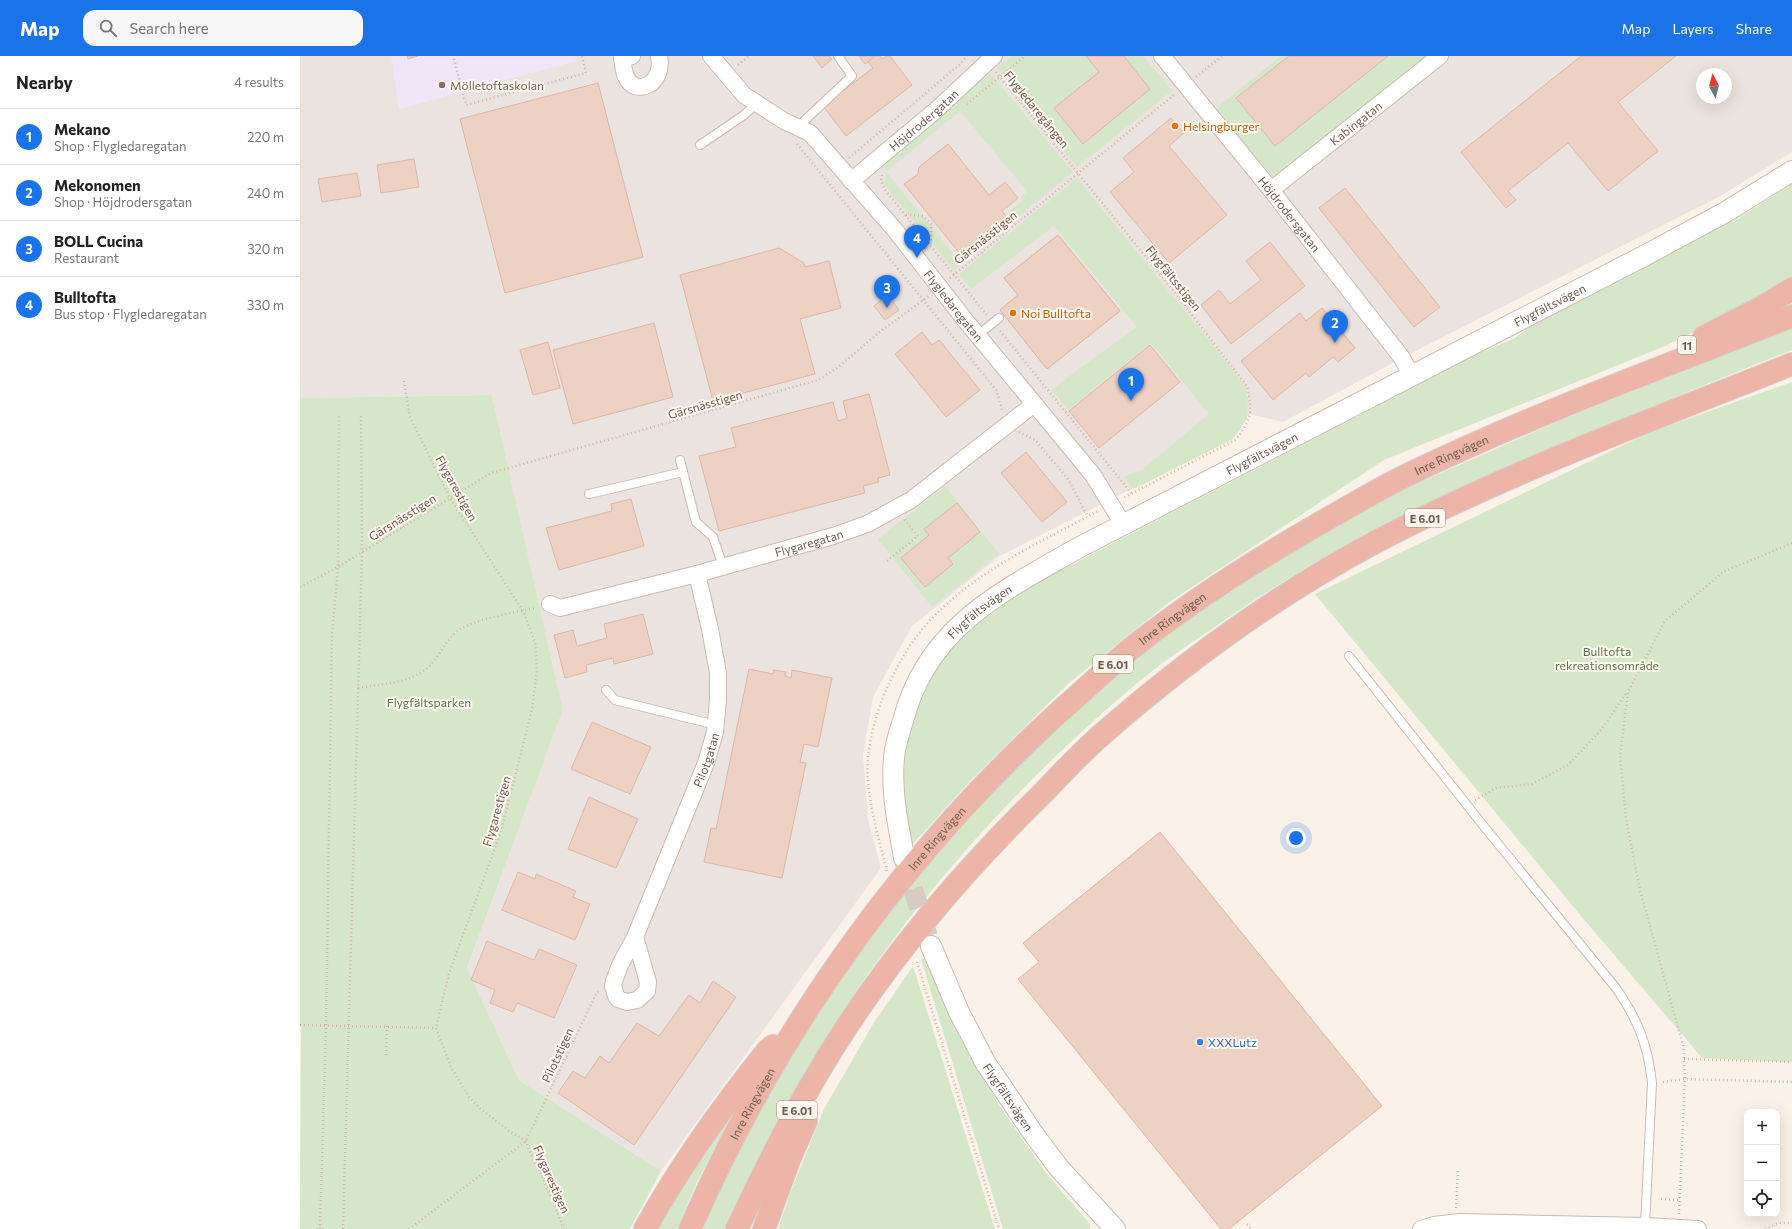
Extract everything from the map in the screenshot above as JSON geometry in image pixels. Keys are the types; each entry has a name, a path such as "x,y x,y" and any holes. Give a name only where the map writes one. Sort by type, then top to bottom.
{"highway":[{"name":"11","path":"1582,399 1643,366 1755,311 1792,289"},
{"name":"Inre Ringvägen","path":"690,1229 708,1188 777,1056 799,1025 836,967 878,909 919,857 962,807 1046,723 1136,644 1217,585 1304,532 1398,479 1490,437 1792,316"},
{"name":"E 6.01","path":"737,1229 768,1164 809,1088 867,998 904,948 973,864 1013,822 1096,740 1147,696 1257,612 1369,546 1493,484 1792,364"},
{"path":"764,1229 799,1136 822,1089 861,1025 867,998"},
{"path":"645,1229 684,1166 730,1097 767,1051 799,1025"}],"street":[{"path":"632,56 622,59 626,78 633,85 640,86 648,86 658,77 660,71 659,56"},
{"name":"Flygledaregatan","path":"711,56 744,95 784,121 798,135 810,133 895,230 978,335 1093,475 1124,526"},
{"name":"Höjdrodersgatan","path":"1162,56 1271,190 1402,358 1412,377"},
{"name":"Kabingatan","path":"1271,190 1440,56"},
{"name":"Höjdrodergatan","path":"851,181 935,110 991,59"},
{"name":"Flygfältsvägen","path":"904,858 894,793 895,750 908,700 927,662 948,636 976,611 1010,587 1078,548 1124,526 1242,463 1412,377 1724,213 1792,171"},
{"name":"Flygaregatan","path":"550,604 560,608 697,574 847,532 873,521 911,500 1034,404"},
{"name":"Pilotgatan","path":"614,991 614,981 620,965 636,937 706,763 716,725 718,673 710,629 697,574"},
{"path":"614,991 618,999 627,1002 637,1000 647,991 648,982 636,937"},
{"name":"Flygfältsvägen","path":"931,946 959,1012 985,1062 1035,1136 1059,1168 1115,1229"},
{"path":"1421,1229 1434,1225 1460,1222 1645,1226 1698,1229"}],"lane":[{"path":"798,135 808,116 852,76 838,56"},
{"path":"700,145 744,115 757,103"},
{"path":"978,335 996,321"},
{"path":"680,460 696,522 713,537 723,566"},
{"path":"589,494 683,472"},
{"path":"1349,656 1466,805 1626,1002 1633,1014 1646,1043 1650,1059 1652,1083 1645,1226"},
{"path":"606,690 615,700 716,725"}],"path":[{"path":"454,59 466,104 586,73 582,56"},
{"path":"734,68 749,56"},
{"path":"856,152 959,65 967,56"},
{"path":"961,108 1025,56"},
{"path":"1077,173 1222,56"},
{"name":"Flygledaregången","path":"991,59 1000,76 1077,173"},
{"path":"798,135 924,301 996,390 1007,426 1035,440 1068,479 1088,517"},
{"path":"884,171 881,175 883,186 905,215 954,274 996,321 1132,494"},
{"name":"Gärsnässtigen","path":"300,588 362,553 491,473 818,380 837,368 882,330 924,301 954,274 1077,173"},
{"name":"Flygfältsstigen","path":"1077,173 1241,377 1247,386 1251,404 1248,421 1235,440 1111,504"},
{"path":"905,215 923,216 932,225 930,246"},
{"name":"Flygarestigen","path":"404,380 410,417 450,498 523,611 535,642 537,670 532,710 501,832 449,973 436,1028 451,1066 469,1097 482,1110 526,1141 532,1157 543,1177 564,1229"},
{"path":"320,1229 326,1026 332,635 338,567 338,414"},
{"path":"343,1229 362,553 361,414"},
{"path":"887,561 918,536 896,509"},
{"path":"1466,805 1496,788 1532,784 1568,765 1602,729 1628,692 1665,621 1723,572 1792,543"},
{"path":"358,688 410,679 422,673 434,662 451,637 461,629 473,623 550,604"},
{"path":"1628,692 1620,756 1626,819 1640,890 1683,1045 1684,1079 1679,1214"},
{"path":"917,962 999,1229"},
{"name":"Pilotstigen","path":"526,1141 596,992 614,991"},
{"path":"300,1026 387,1026 436,1028"},
{"path":"387,1026 386,1056 389,1056"},
{"path":"1684,1059 1792,1062"},
{"path":"1652,1083 1684,1079 1792,1082"},
{"path":"410,1229 526,1141"},
{"path":"1456,1210 1458,1171"},
{"path":"1661,1199 1680,1200"},
{"path":"1765,1229 1779,1223 1792,1223"},
{"path":"1247,1224 1251,1229"}],"shaded area":[{"path":"300,56 1792,56 1792,152 1722,195 1402,358 1283,422 1250,414 1219,444 1000,556 912,626 873,697 863,755 868,820 881,868 661,1171 519,1080 467,968 563,710 492,395 300,398"},
{"name":"Mölletoftaskolan","path":"391,56 575,56 577,61 399,109"}],"green space":[{"path":"1012,56 1143,56 1172,91 1077,167 997,68"},
{"path":"1281,56 1433,56 1271,186 1211,112"},
{"path":"990,73 1073,172 954,270 884,185 886,172 958,259 1009,217 1006,214 1023,200 1021,197 1027,191 960,111 887,171 880,163"},
{"path":"1077,178 1245,385 1248,399 1247,419 1233,439 1134,489 1123,477 1143,469 1209,414 1151,343 1068,410 1052,390 1137,327 1054,226 971,289 959,274"},
{"path":"1792,184 1792,277 1708,325 1665,346 1384,460 1171,601 1069,683 972,779 912,845 904,792 905,762 908,739 923,694 934,672 963,635 980,620 1004,603 1044,579 1473,356 1515,338 1535,322 1736,219"},
{"path":"1792,327 1792,350 1650,407 1500,470 1402,515 1339,549 1259,597 1176,653 1142,679 1093,721 1046,766 1001,812 916,910 877,961 841,1014 807,1069 785,1108 726,1229 701,1229 759,1109 826,997 936,851 1043,739 1132,661 1172,629 1214,600 1312,539 1402,490 1561,420"},
{"name":"Bulltofta rekreationsområde","path":"1792,382 1792,1062 1702,1058 1581,916 1315,594 1650,432"},
{"name":"Flygfältsparken","path":"492,395 563,710 467,968 519,1080 661,1171 630,1229 300,1229 300,398"},
{"path":"945,486 999,554 932,607 878,539"},
{"path":"925,958 957,1031 1001,1108 1046,1173 1090,1224 1090,1229 1003,1229 921,959"},
{"path":"913,966 995,1229 778,1229 789,1196 824,1109 873,1024"},
{"path":"734,1112 697,1182 677,1229 653,1229 670,1199"}],"building":[{"path":"407,56 418,56 408,59"},
{"path":"813,56 829,56 832,59 822,68"},
{"path":"859,56 875,56 865,64"},
{"path":"875,56 880,56 883,59 886,56 890,56 912,85 846,136 823,106 873,68 868,62"},
{"path":"1086,56 1124,56 1150,89 1083,144 1054,108 1099,72"},
{"path":"1289,56 1388,56 1275,146 1236,98"},
{"path":"1581,56 1676,56 1618,102 1658,151 1608,191 1568,143 1508,191 1516,200 1506,208 1461,152"},
{"path":"1015,81 1020,87 1016,90 1011,84"},
{"path":"598,83 643,257 505,293 460,119"},
{"path":"1171,118 1184,133 1169,146 1227,215 1169,263 1110,192 1134,172 1123,158"},
{"path":"948,144 989,195 1005,182 1018,198 1002,211 1006,216 960,254 904,184 918,174 919,167"},
{"path":"414,159 419,187 381,193 377,165"},
{"path":"357,173 361,196 322,202 318,179"},
{"path":"1345,188 1440,307 1414,327 1319,208"},
{"path":"1058,235 1120,311 1047,369 1000,310 1018,295 1004,278"},
{"path":"1058,235 1120,311 1047,369 1000,310 1018,295 1004,278"},
{"path":"1270,242 1305,286 1231,344 1201,305 1219,290 1230,304 1261,280 1246,261"},
{"path":"779,248 804,263 805,267 829,261 841,308 800,319 815,374 713,401 680,275"},
{"path":"888,295 899,310 885,320 874,306"},
{"path":"1322,308 1355,348 1338,362 1333,357 1309,377 1306,373 1273,400 1241,361 1300,313 1306,321"},
{"path":"654,323 673,397 573,424 553,350"},
{"path":"922,332 932,345 939,340 980,390 946,417 895,354"},
{"path":"548,342 560,388 533,395 520,350"},
{"path":"1150,345 1180,382 1099,448 1069,411"},
{"path":"869,394 890,475 878,478 879,482 863,486 865,493 719,531 699,456 736,447 731,428 833,402 838,421 847,418 843,401"},
{"path":"1026,452 1067,502 1042,522 1001,473"},
{"path":"631,499 644,546 559,570 546,528 612,511 611,504"},
{"path":"957,503 980,532 948,558 953,564 925,587 901,558 929,535 924,529"},
{"path":"643,614 653,654 614,664 613,658 586,665 587,672 565,678 554,635 573,630 577,646 607,638 604,624"},
{"path":"749,669 773,674 774,670 786,672 785,676 791,678 792,670 832,678 818,747 804,744 800,762 806,763 782,878 704,862 711,828 716,829"},
{"path":"592,722 651,747 630,794 571,769"},
{"path":"589,797 638,819 616,868 568,849"},
{"name":"XXXLutz","path":"1160,832 1382,1106 1229,1229 1221,1229 1018,979 1039,962 1023,943"},
{"path":"518,872 535,879 536,874 576,891 573,897 590,904 575,940 502,910"},
{"path":"487,941 534,960 539,949 577,965 554,1018 517,1003 513,1012 490,1003 495,990 471,980"},
{"path":"713,981 736,997 634,1145 558,1093 573,1071 585,1078 600,1056 609,1063 637,1023 659,1036 689,995 700,1003"}],"tunnel":[{"path":"904,860 931,946"}],"place":[{"name":"Mölletoftaskolan","path":"442,85"},
{"name":"Helsingburger","path":"1175,126"},
{"name":"Bulltofta","path":"917,258"},
{"name":"BOLL Cucina","path":"887,308"},
{"name":"Noi Bulltofta","path":"1013,313"},
{"name":"Mekonomen","path":"1335,343"},
{"name":"Mekano","path":"1131,401"},
{"name":"XXXLutz","path":"1200,1042"}]}
